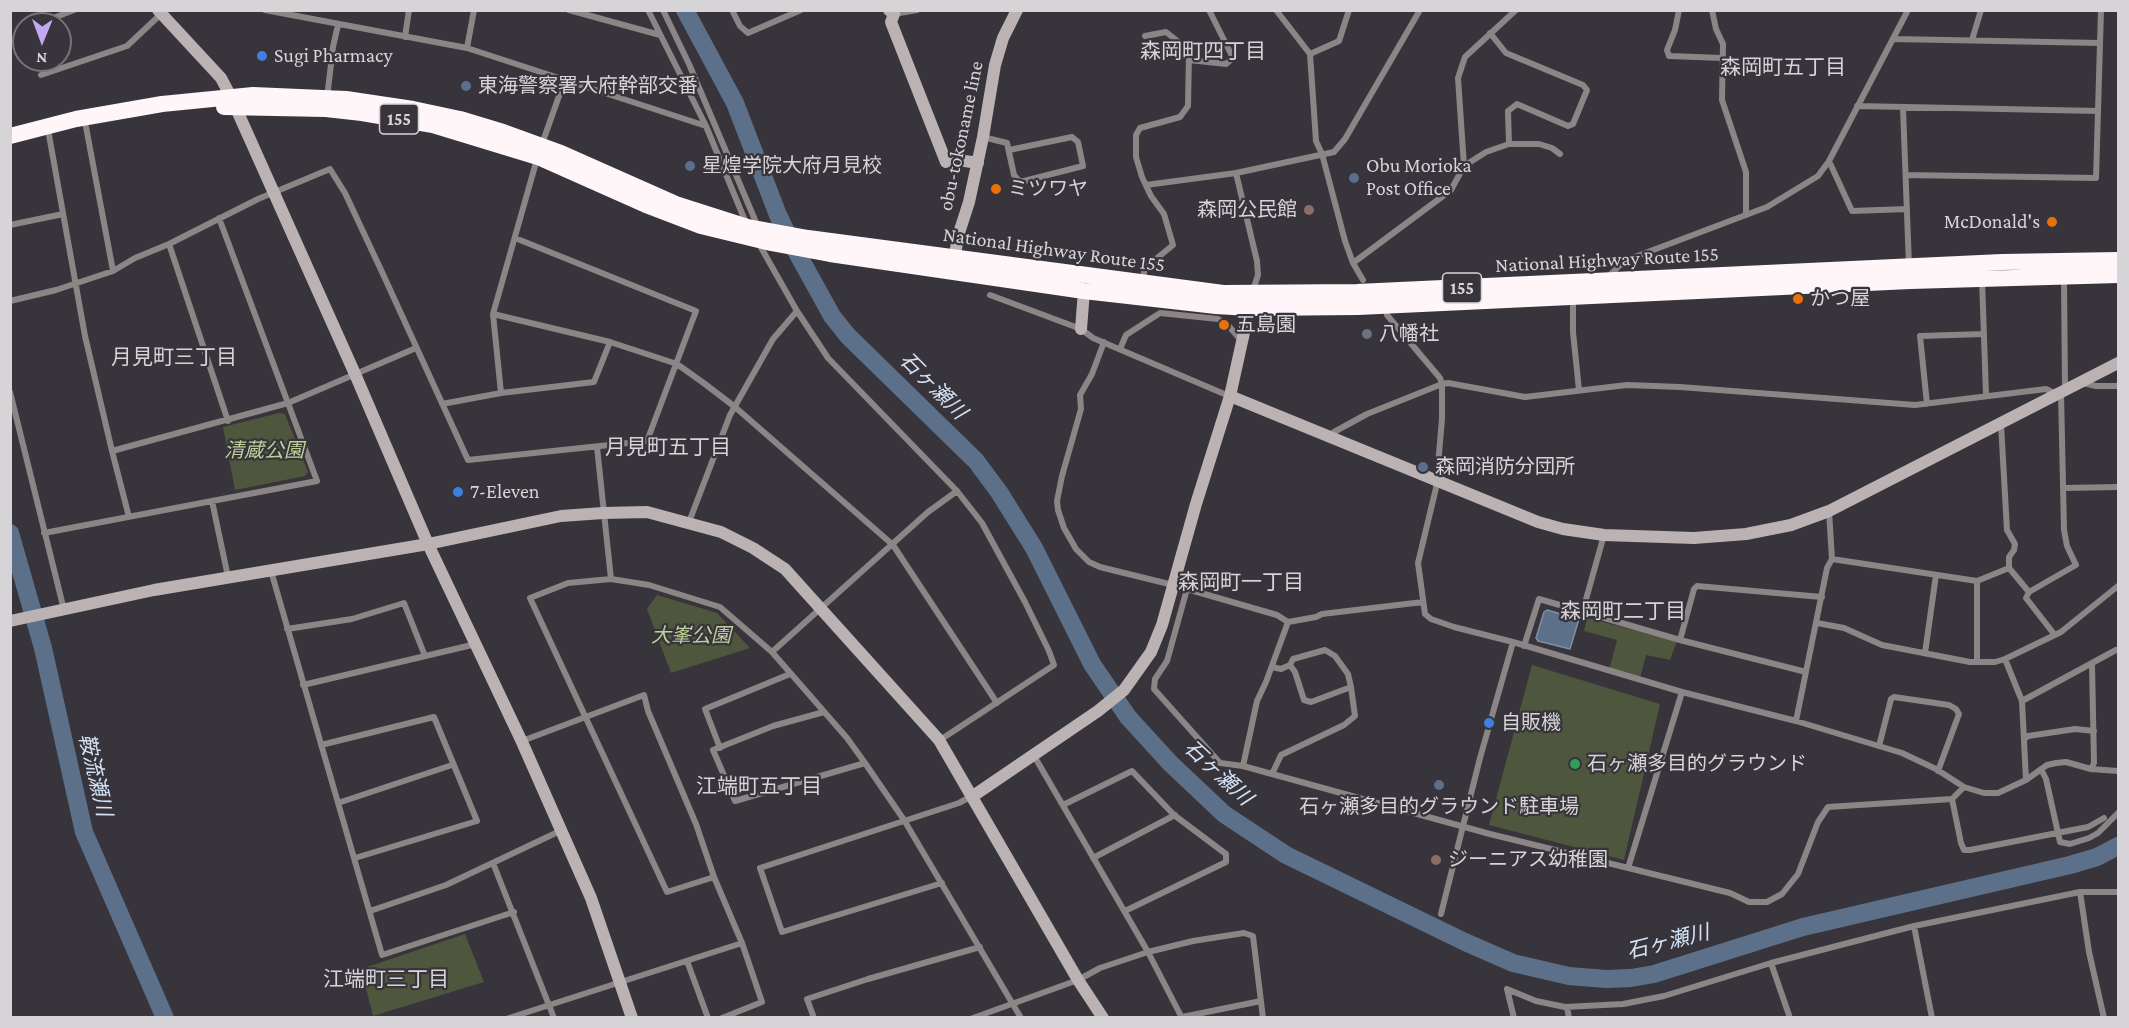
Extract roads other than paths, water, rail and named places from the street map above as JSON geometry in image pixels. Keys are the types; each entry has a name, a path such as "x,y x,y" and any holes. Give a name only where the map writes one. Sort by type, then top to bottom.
{"highway":[{"name":"National Highway Route 155","path":"10,144 165,112 232,102 253,95 327,98 390,105 460,119 676,204 820,253 1142,283 1223,293 1251,301 1358,307 1573,296 2118,275"},
{"name":"National Highway Route 155","path":"10,136 76,119 162,104 232,102 362,113 433,125 539,152"},
{"name":"National Highway Route 155","path":"760,234 808,238 1084,291 1216,306 1357,292 2002,262 2118,260"}],"street":[{"path":"265,10 467,48 706,126"},
{"path":"405,37 409,10"},
{"path":"467,48 474,10"},
{"path":"569,10 660,35"},
{"path":"648,10 797,311 828,358 957,491 982,523 1025,602 1054,665 939,740"},
{"path":"663,10 689,64 760,234"},
{"path":"732,10 740,26 748,33 801,10"},
{"path":"917,10 892,12 891,22 946,162 952,159 978,163"},
{"name":"obu-tokoname line","path":"953,265 978,163 994,65 1003,38 1017,10"},
{"path":"1189,60 1226,64 1233,58 1209,10"},
{"path":"1276,10 1310,54 1316,141 1322,154 1353,263 1363,280"},
{"path":"1310,54 1339,41 1348,10"},
{"path":"1146,185 1236,173 1334,152 1345,140 1420,10"},
{"path":"1464,166 1458,78 1465,57 1515,10"},
{"path":"1679,10 1675,30 1667,50 1669,56 1722,58"},
{"path":"1712,10 1716,29 1723,44 1722,100 1746,172 1746,215"},
{"path":"1603,282 1619,266 1650,250 1767,207 1818,176 1829,161 1908,10"},
{"path":"1972,40 1981,10"},
{"path":"1906,175 2097,178 2101,10"},
{"path":"40,75 127,46 160,12 221,78 355,374 428,544 522,742 591,898 632,1017"},
{"path":"327,98 338,25"},
{"path":"1142,283 1145,268 1173,245 1164,214 1146,185 1136,157 1136,135 1140,128 1180,117 1188,106 1189,60 1185,47 1166,32 1145,36"},
{"path":"1490,33 1506,53 1583,85 1587,90 1573,123 1568,126 1517,104 1508,111 1509,144"},
{"path":"1893,39 2100,43"},
{"path":"501,393 493,314 539,152 565,79"},
{"path":"1857,106 2098,111"},
{"path":"1903,108 1910,268"},
{"path":"86,127 113,271"},
{"path":"49,135 85,336 129,517"},
{"path":"983,137 1007,143 1014,175 1020,182 1083,166 1078,142 1072,137 1009,150"},
{"path":"1353,263 1451,190 1464,166 1486,152 1509,144 1539,144 1552,148 1560,154"},
{"path":"1829,161 1852,211 1907,210"},
{"path":"10,301 76,284 113,271 135,258 170,244 272,193 330,169 354,213 468,460 647,441 696,311 515,238"},
{"path":"942,883 782,932 760,868 959,803 973,796 1098,711 1130,682 1150,652 1162,625 1196,504 1230,396 1258,275 1257,261 1236,173"},
{"path":"10,225 63,214"},
{"path":"44,533 317,481 219,218"},
{"path":"170,244 228,421"},
{"path":"2054,634 2026,598 2029,592 2076,565 2067,546 2064,530 2060,392 2064,276"},
{"path":"1982,279 1986,395"},
{"path":"1081,329 1084,291"},
{"path":"990,295 1081,329 1093,338 1230,396 1538,522 1563,529 1604,535 1694,538 1746,534 1791,525 1829,511 2118,363"},
{"path":"1573,296 1573,332 1579,390"},
{"path":"689,522 735,407 773,339 797,311"},
{"path":"1120,348 1126,335 1160,313 1218,319 1243,339"},
{"path":"493,314 610,342 677,364 735,407 892,545 997,703"},
{"path":"1387,315 1440,378 1442,384 1442,419 1437,480 1418,563 1425,614 1431,619 1902,753 1964,787 1984,794 1998,793 2026,780 2047,765 2066,762 2091,769 2118,771"},
{"path":"1927,404 1920,336 1984,334"},
{"path":"442,404 501,393 594,382 610,342"},
{"path":"1104,342 1092,374 1080,395 1081,409 1058,490 1058,510 1064,528 1076,549 1089,562 1100,567 1277,615 1288,622 1322,614 1423,602"},
{"path":"112,451 288,403 417,348"},
{"path":"2080,382 2096,386 2118,386"},
{"path":"1331,437 1334,432 1367,414 1448,383 1525,397 1627,385 1915,405 2046,389 2060,392"},
{"path":"10,392 64,610"},
{"path":"2001,423 2007,530 2015,544 2009,568 2029,592"},
{"path":"597,447 611,579"},
{"path":"2063,488 2118,487"},
{"path":"772,652 927,512 957,491"},
{"path":"212,501 229,578"},
{"path":"1796,721 1827,568 1832,559 1829,511"},
{"path":"10,621 154,590 428,544 561,516 647,512 721,532 753,548 785,569 939,740 1078,980 1103,1017"},
{"path":"1583,610 1604,535"},
{"path":"1832,559 1977,580 2009,568"},
{"path":"271,571 382,955 514,912"},
{"path":"1925,653 1936,574"},
{"path":"714,877 666,892 530,598 568,583 611,579 649,585 720,607 772,652 865,763 904,820 1021,1017"},
{"path":"1977,580 1977,662"},
{"path":"1680,640 1694,589 1697,586 1822,597"},
{"path":"1817,623 1844,628 1882,645 1977,662 1995,662 2061,632 2118,586"},
{"path":"1187,589 1167,661 1155,679 1155,689 1220,763 1243,766 1464,826 1730,893 1749,902 1767,902 1782,894 1798,874 1818,822 1828,807 1952,798 1964,787"},
{"path":"1524,646 1539,599 1680,640 1806,672"},
{"path":"287,629 352,619 404,603 425,656"},
{"path":"1243,766 1257,701 1288,622"},
{"path":"1441,914 1513,642"},
{"path":"303,685 476,644"},
{"path":"1272,667 1281,669 1290,665 1293,659 1325,650 1335,656 1348,674 1355,717 1281,755 1272,774"},
{"path":"2022,701 2116,650"},
{"path":"2005,659 2022,701 2026,780"},
{"path":"2091,769 2094,763 2092,664"},
{"path":"1290,665 1304,700 1311,702 1351,687"},
{"path":"720,748 705,709 790,674"},
{"path":"1628,868 1682,692"},
{"path":"522,742 644,695 648,711 696,824 762,1002 722,1017"},
{"path":"1879,746 1891,699 1894,697 1949,705 1959,714 1938,771"},
{"path":"824,712 773,726 713,750 735,801 865,763"},
{"path":"321,745 434,717 477,821 355,858"},
{"path":"2024,739 2028,736 2075,729 2094,731"},
{"path":"1033,754 1125,911 1182,1017 1261,1001"},
{"path":"338,803 452,765"},
{"path":"2041,768 2046,779 2060,842 2078,843 2098,833 2118,813"},
{"path":"1063,805 1132,771 1175,815 1226,854 1226,862 1125,911"},
{"path":"1952,798 1959,837 1964,850 2088,827 2104,818"},
{"path":"1093,858 1175,815"},
{"path":"370,910 446,885 560,831"},
{"path":"493,863 554,1017"},
{"path":"2080,892 2089,952 2104,1017"},
{"path":"1514,1017 1507,989 1536,1002 1567,1007 1623,1004 1914,926 2080,892 2118,892"},
{"path":"1914,926 1932,1017"},
{"path":"973,1017 1078,980 1100,968 1148,952 1193,941 1244,933 1253,936 1263,1017"},
{"path":"509,1017 742,944"},
{"path":"814,1017 807,999 980,947"},
{"path":"687,961 708,1017"},
{"path":"1772,963 1790,1017"},
{"path":"1567,1007 1569,1017"}],"water":[{"path":"1547,610 1579,619 1570,649 1538,641 1536,638 1544,612"}],"waterway":[{"name":"石ヶ瀬川","path":"685,10 735,103 778,215 790,240 832,316 848,336 976,461 999,492 1034,548 1092,664 1128,717 1170,763 1224,814 1286,855 1513,963 1569,976 1606,979 1654,974 1803,927 2070,865 2097,857 2118,846"},
{"name":"鞍流瀬川","path":"10,533 43,648 84,832 165,1018"}],"place":[{"name":"Sugi Pharmacy","path":"262,56"},
{"name":"東海警察署大府幹部交番","path":"466,86"},
{"name":"星煌学院大府月見校","path":"690,166"},
{"name":"Obu Morioka Post Office","path":"1354,178"},
{"name":"ミツワヤ","path":"996,189"},
{"name":"森岡公民館","path":"1309,210"},
{"name":"McDonald's","path":"2052,222"},
{"name":"かつ屋","path":"1798,299"},
{"name":"五島園","path":"1224,325"},
{"name":"八幡社","path":"1367,334"},
{"name":"森岡消防分団所","path":"1423,467"},
{"name":"7-Eleven","path":"458,492"},
{"name":"自販機","path":"1489,723"},
{"name":"石ヶ瀬多目的グラウンド","path":"1575,764"},
{"name":"石ヶ瀬多目的グラウンド駐車場","path":"1439,785"},
{"name":"ジーニアス幼稚園","path":"1436,860"}],"district":[{"name":"森岡町四丁目","path":"1203,52"},
{"name":"森岡町五丁目","path":"1783,68"},
{"name":"月見町三丁目","path":"174,358"},
{"name":"月見町五丁目","path":"668,448"},
{"name":"森岡町一丁目","path":"1241,583"},
{"name":"森岡町二丁目","path":"1623,612"},
{"name":"江端町五丁目","path":"759,787"},
{"name":"江端町三丁目","path":"386,980"}],"park label":[{"name":"清蔵公園","path":"264,451"},
{"name":"大峯公園","path":"691,636"}]}
